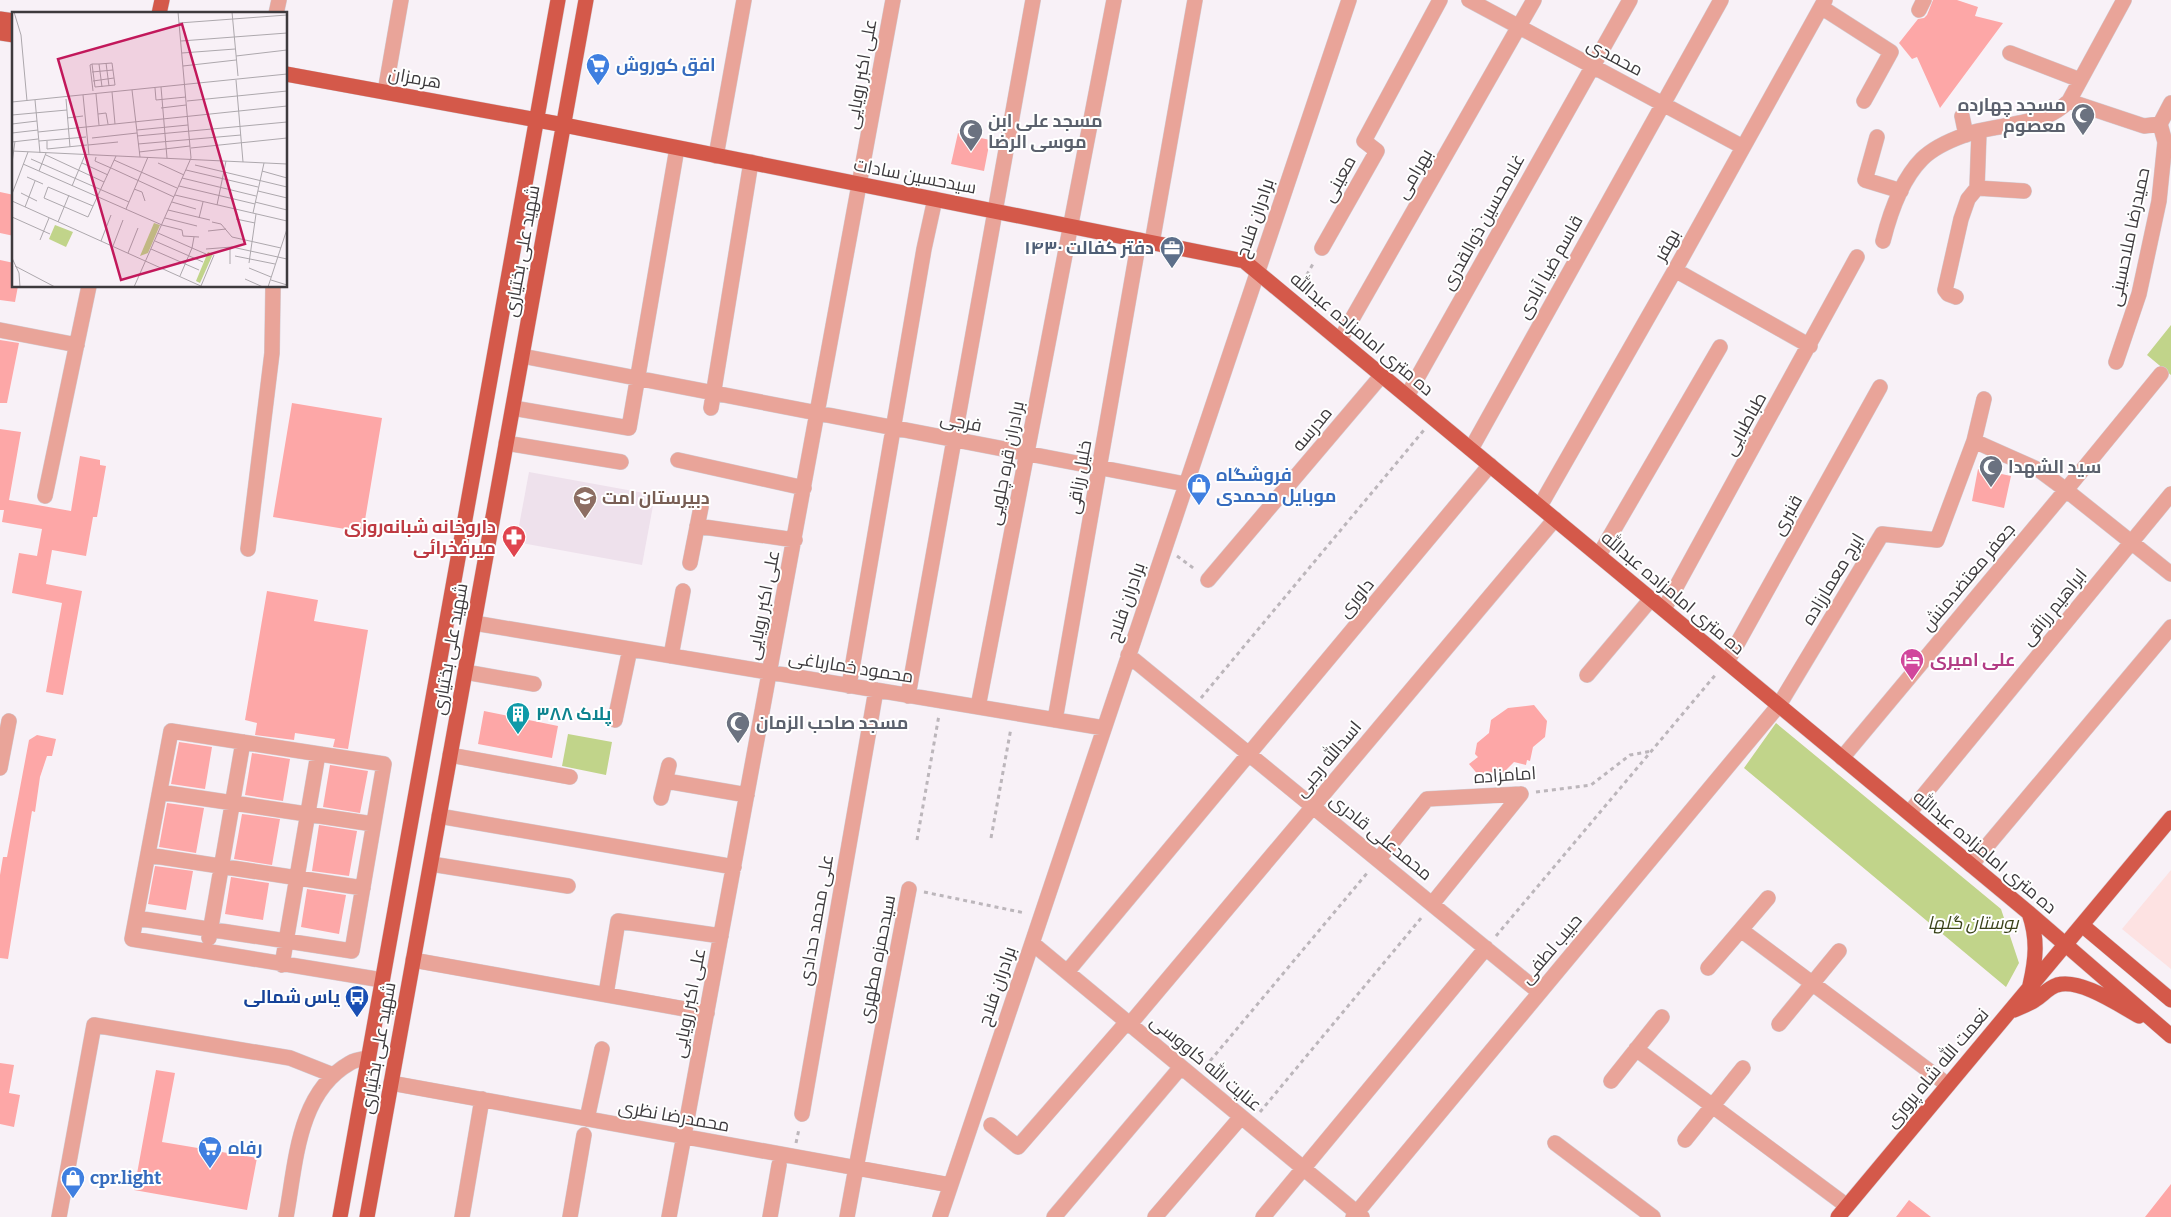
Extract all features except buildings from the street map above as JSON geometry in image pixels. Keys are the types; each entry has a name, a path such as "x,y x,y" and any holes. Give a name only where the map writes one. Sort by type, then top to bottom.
{"main road":[{"name":"شهید علی بختیاری","path":"340,1217 558,0"},
{"name":"شهید علی بختیاری","path":"367,1217 586,0"},
{"name":"هرمزان","path":"288,74 564,125"},
{"name":"سیدحسین سادات","path":"564,125 1234,258 1244,261 1257,270"},
{"path":"523,194 550,200"},
{"name":"ده متری امامزاده عبدالله","path":"1257,270 2029,913 2166,1031"},
{"path":"447,618 474,623"},
{"name":"نعمت الله شاه پروری","path":"1842,1212 2171,818"},
{"path":"2029,913 2035,930 2036,946 2030,987"},
{"path":"2082,925 2171,1000"},
{"path":"2008,1013 2036,1000 2046,991 2057,985 2069,983 2096,993 2166,1031"}],"street":[{"path":"385,92 401,0"},
{"path":"716,156 744,0"},
{"name":"علی اکبر رویایی","path":"669,1217 893,0"},
{"path":"908,696 955,440 994,211 1034,0"},
{"name":"برادران قره چلویی","path":"978,708 1114,0"},
{"name":"خلیل رزاقی","path":"1055,720 1099,468 1196,0"},
{"name":"برادران فلاح","path":"940,1217 1349,0"},
{"name":"معینی","path":"1322,248 1377,151 1364,141 1440,0"},
{"name":"محمدی","path":"1469,0 1743,147"},
{"name":"بهرامی","path":"1340,340 1534,0"},
{"name":"غلامحسین ذوالقدری","path":"1407,396 1630,0"},
{"name":"قاسم ضیا آبادی","path":"1471,449 1721,0"},
{"path":"1883,241 1888,222 1901,191 1922,159 1934,150 1973,133 2045,117 2058,112 2069,101 2124,0"},
{"path":"1823,4 1891,52 1864,101"},
{"name":"بهفر","path":"1540,506 1675,270 1823,4"},
{"path":"2010,53 2080,80"},
{"path":"2069,101 2144,126 2160,124 2171,103"},
{"path":"1956,298 1945,290 1946,284 1961,219 1968,199 1977,188 1973,133 1962,116"},
{"name":"حمیدرضا ملاحسینی","path":"2116,362 2139,294 2165,205 2168,143 2160,124"},
{"path":"1877,137 1865,180 1901,191"},
{"path":"512,408 628,428 677,148"},
{"path":"712,401 751,162"},
{"path":"1977,188 2024,191"},
{"path":"849,686 924,250 935,199"},
{"name":"طباطبایی","path":"1664,609 1810,346 1857,257"},
{"path":"1675,270 1810,346"},
{"path":"45,496 89,288"},
{"path":"248,550 272,353 273,288"},
{"path":"0,330 77,345"},
{"path":"1599,555 1720,347"},
{"name":"فرجی","path":"522,356 638,379 712,401 818,414 1185,484"},
{"name":"جعفر معتضدمنش","path":"1842,758 2161,374"},
{"name":"مدرسه","path":"1208,580 1382,375"},
{"name":"قنبری","path":"1727,662 1880,387"},
{"path":"1984,399 1974,440 2039,470 2171,574"},
{"name":"ایرج معمارزاده","path":"1779,706 1882,534 1937,540 1974,440"},
{"path":"506,443 621,462"},
{"path":"678,460 804,488"},
{"name":"داوری","path":"1250,754 1490,465"},
{"name":"ابراهیم رزاقی","path":"1909,813 2171,494"},
{"path":"690,563 701,507"},
{"name":"اسدالله رجبی","path":"991,1125 1018,1147 1128,1023 1555,519"},
{"path":"697,526 794,540"},
{"path":"671,656 683,591"},
{"path":"1588,675 1652,599"},
{"name":"محمود خمارباغی","path":"474,623 1104,728"},
{"path":"1971,865 2171,627"},
{"path":"615,720 630,649"},
{"name":"محمدعلی قادری","path":"1128,655 1539,992"},
{"path":"465,672 534,684"},
{"name":"علی محمد حدادی","path":"802,1114 876,690"},
{"name":"حبیب لطفی","path":"1357,1216 1539,992 1779,706"},
{"path":"0,768 9,721"},
{"path":"136,918 352,951 384,764 171,731 132,939 382,980"},
{"path":"206,951 243,742"},
{"path":"282,964 318,754"},
{"path":"450,754 570,777"},
{"path":"1066,972 1250,754"},
{"path":"661,798 669,765"},
{"path":"666,781 747,794"},
{"path":"160,792 373,824"},
{"path":"1432,904 1521,794"},
{"name":"امامزاده","path":"1378,860 1428,799 1521,794"},
{"path":"439,816 734,866"},
{"path":"148,855 363,888"},
{"path":"430,864 568,886"},
{"name":"سیدحمزه مطهری","path":"847,1217 909,889"},
{"path":"1708,968 1768,898"},
{"path":"606,994 618,920 721,936"},
{"path":"1741,930 1948,1085"},
{"name":"عنایت‌ الله کاووسی","path":"1032,943 1304,1168 1357,1216"},
{"path":"1263,1217 1486,948"},
{"path":"1779,1024 1839,951"},
{"path":"413,960 706,1013"},
{"path":"1611,1081 1662,1016"},
{"path":"59,1217 94,1025 290,1058 333,1075"},
{"path":"587,1119 602,1049"},
{"path":"1636,1049 1712,1106 1842,1212"},
{"path":"286,1217 302,1133 309,1110 319,1090 333,1075 351,1062 368,1058"},
{"path":"1054,1217 1182,1067"},
{"path":"1686,1140 1743,1068"},
{"name":"محمدرضا نظری","path":"391,1083 794,1156 856,1170 950,1185"},
{"path":"462,1217 482,1099"},
{"path":"1155,1217 1246,1120"},
{"path":"570,1217 584,1135"},
{"path":"1555,1143 1653,1217"},
{"path":"770,1217 779,1165"}],"path":[{"path":"1292,300 1322,248"},
{"path":"1193,708 1434,418"},
{"path":"1165,546 1208,580"},
{"path":"1486,948 1727,662"},
{"path":"917,840 941,701"},
{"path":"991,838 1014,714"},
{"name":"امامزاده","path":"1521,794 1591,785 1630,755 1652,750"},
{"path":"1195,1079 1378,860"},
{"name":"سیدحمزه مطهری","path":"909,889 1041,917"},
{"path":"1246,1120 1432,904"},
{"path":"794,1156 802,1114"}],"shaded area":[{"name":"دبیرستان امت","path":"529,472 655,495 642,565 516,542"},
{"path":"2171,870 2171,969 2122,929"}],"green space":[{"path":"2171,325 2171,375 2147,355"},
{"name":"بوستان گلها","path":"1776,723 2001,909 2019,963 2006,987 1744,768"},
{"path":"568,734 612,742 606,775 562,766"}],"place":[{"name":"افق کوروش","path":"598,86"},
{"name":"مسجد چهارده معصوم","path":"2083,136"},
{"name":"مسجد علی ابن موسی الرضا","path":"971,152"},
{"name":"دفتر کفالت ۱۴۳۰","path":"1172,269"},
{"name":"سید الشهدا","path":"1991,488"},
{"name":"فروشگاه موبایل محمدی","path":"1199,506"},
{"name":"دبیرستان امت","path":"585,519"},
{"name":"داروخانه شبانه‌روزی میرفخرائی","path":"514,558"},
{"name":"علی امیری","path":"1912,681"},
{"name":"پلاک ۳۸۸","path":"518,735"},
{"name":"مسجد صاحب الزمان","path":"738,744"},
{"name":"یاس شمالی","path":"357,1018"},
{"name":"رفاه","path":"210,1169"},
{"name":"cpr.light","path":"73,1199"}]}
